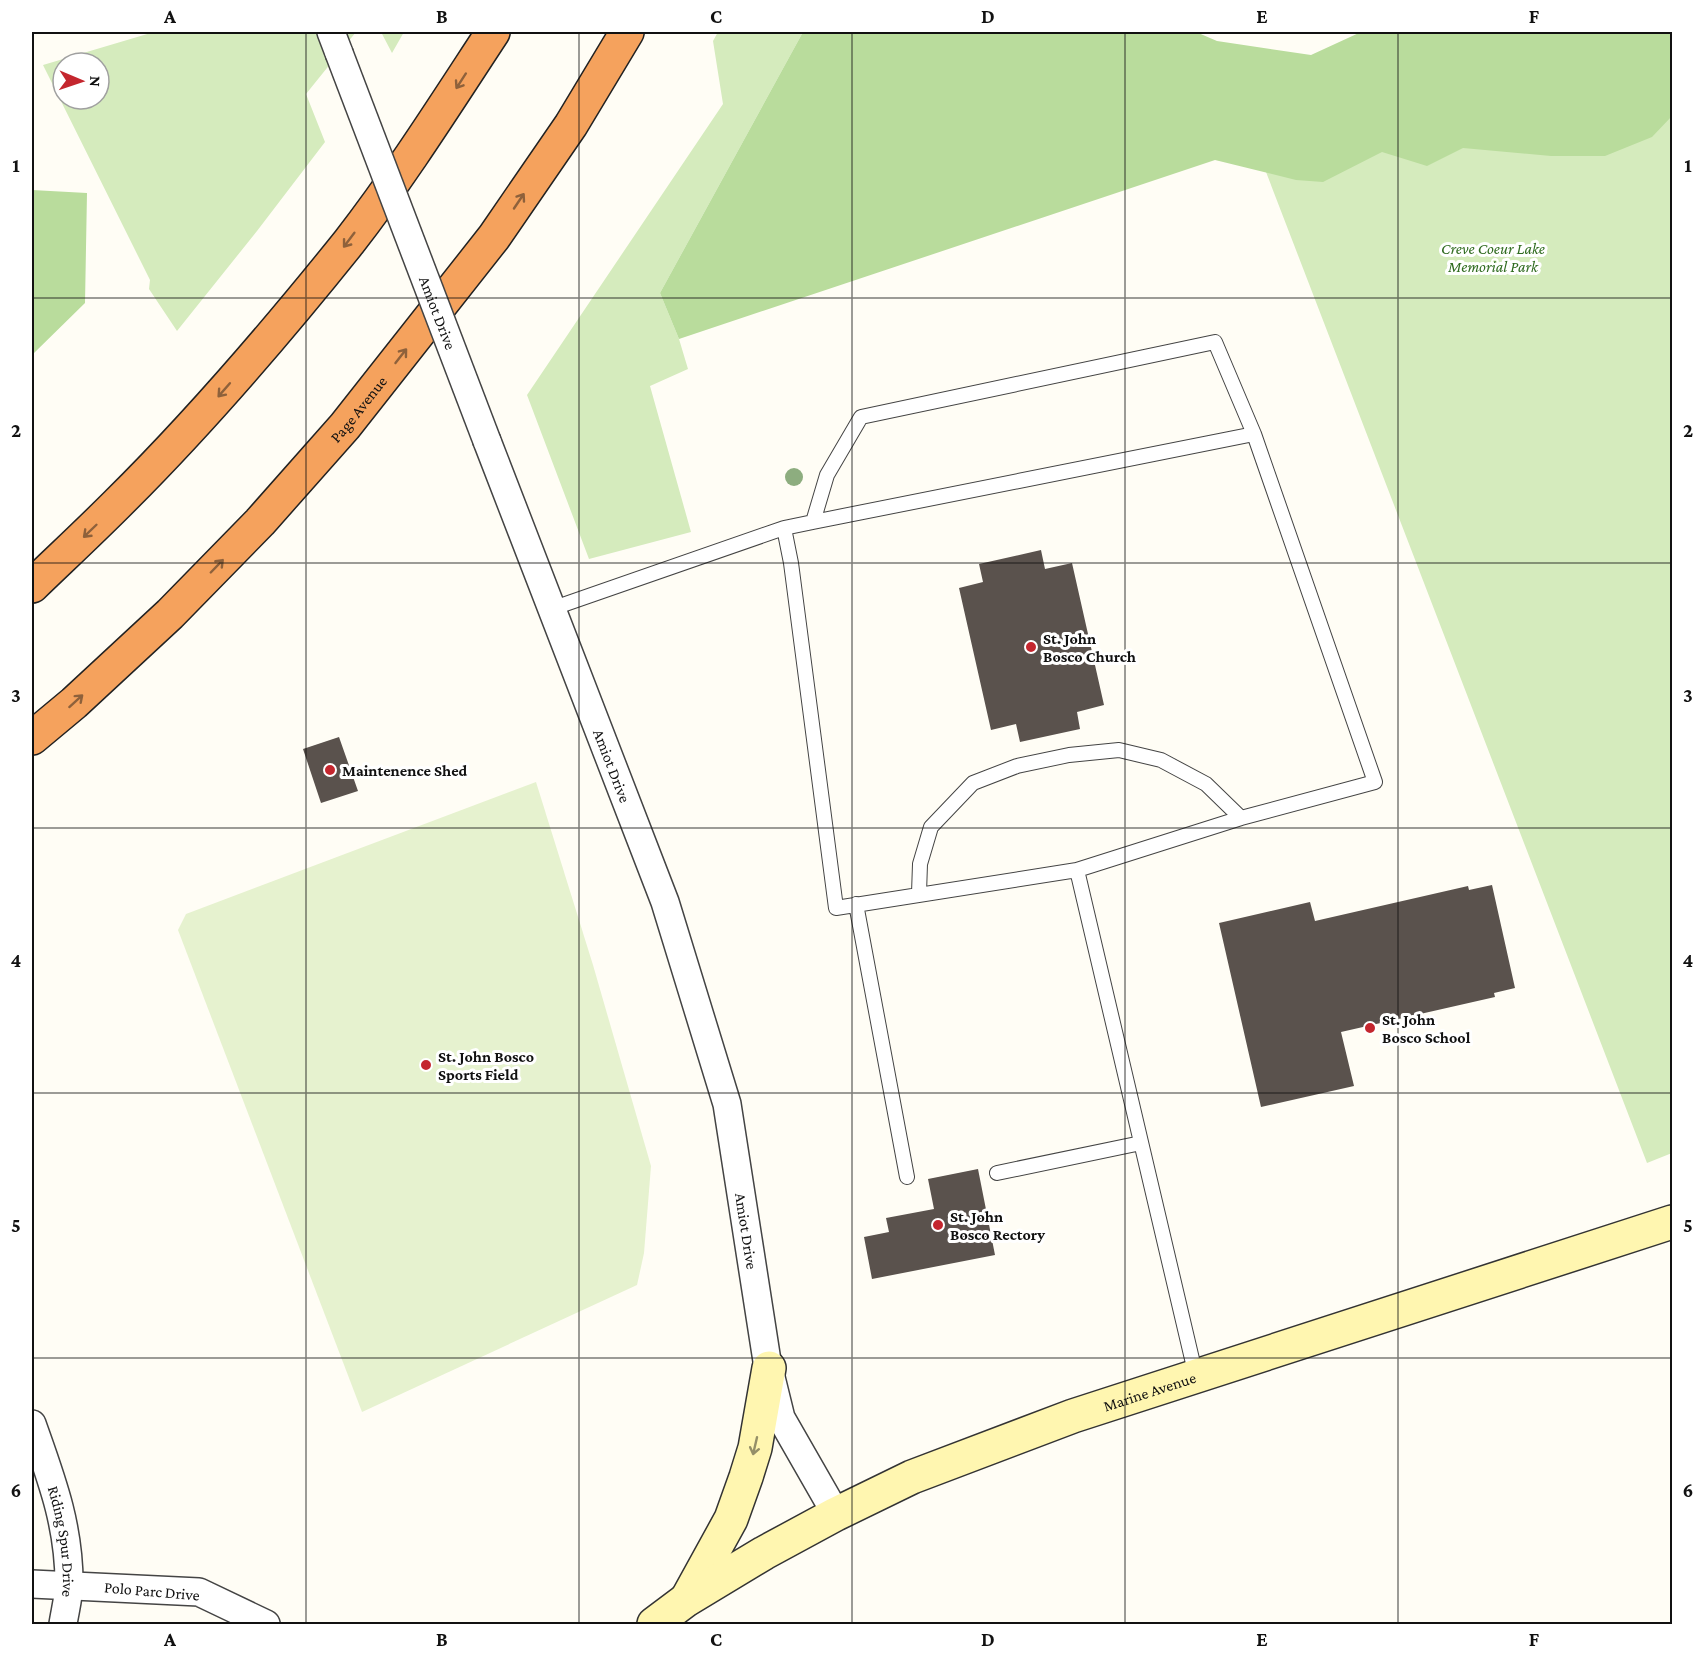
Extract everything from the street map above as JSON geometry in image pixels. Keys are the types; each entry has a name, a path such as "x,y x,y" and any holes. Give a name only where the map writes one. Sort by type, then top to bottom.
{"highway":[{"path":"32,586 118,504 207,409 285,320 350,239 435,121 493,32"},
{"name":"Page Avenue","path":"32,738 74,703 170,614 260,522 345,426 494,237 571,125 627,32"}],"main road":[{"name":"Marine Avenue","path":"654,1624 686,1600 764,1553 836,1514 912,1477 1073,1416 1672,1222"},
{"path":"686,1600 731,1519 755,1448 769,1368"}],"street":[{"name":"Amiot Drive","path":"335,42 665,902 726,1104 769,1368 781,1418 836,1514"},
{"name":"Riding Spur Drive","path":"32,1424 62,1512 68,1554 69,1585 63,1624"},
{"name":"Polo Parc Drive","path":"32,1584 199,1592 266,1624"}],"lane":[{"path":"784,528 791,563 836,908 1077,870 1241,818 1375,782 1254,434 1215,342 861,417 827,475 813,522"},
{"path":"551,609 784,528 1254,434"},
{"path":"919,894 920,864 931,827 973,783 1017,766 1069,755 1119,750 1161,760 1206,784 1241,818"},
{"path":"1077,870 1196,1376"},
{"path":"856,904 907,1177"},
{"path":"997,1173 1141,1143"}],"green space":[{"path":"154,32 356,32 306,94 325,142 177,331 149,289 150,280 66,111 111,111 111,51 90,51"},
{"path":"381,32 404,32 392,53"},
{"path":"718,32 803,32 660,293 679,339 688,369 650,386 691,532 589,559 527,395 723,104 713,41"},
{"path":"803,32 1196,32 1217,41 1311,55 1361,32 1672,32 1672,116 1652,137 1605,156 1551,156 1463,148 1427,166 1382,152 1323,182 1296,180 1215,160 679,339 660,293"},
{"name":"Creve Coeur Lake Memorial Park","path":"1672,32 1672,1153 1647,1163 1256,146"},
{"path":"51,63 51,81 43,65"},
{"path":"32,190 87,193 85,303 32,355"},
{"name":"St. John Bosco Sports Field","path":"536,782 593,965 651,1166 644,1253 637,1285 362,1412 178,930 186,914"}],"building":[{"name":"St. John Bosco Church","path":"1041,550 1045,569 1072,563 1104,705 1077,712 1080,729 1020,742 1016,724 991,730 959,588 983,582 979,564"},
{"name":"Maintenence Shed","path":"339,737 358,791 321,803 303,749"},
{"name":"St. John Bosco School","path":"1492,885 1515,988 1494,993 1495,997 1341,1032 1354,1086 1261,1107 1219,923 1310,902 1315,921 1468,886 1469,890"},
{"name":"St. John Bosco Rectory","path":"978,1169 995,1255 872,1279 864,1237 889,1232 886,1218 934,1209 928,1179"}],"place":[{"name":"St. John Bosco Church","path":"1031,647"},
{"name":"Maintenence Shed","path":"330,770"},
{"name":"St. John Bosco School","path":"1370,1028"},
{"name":"St. John Bosco Sports Field","path":"426,1065"},
{"name":"St. John Bosco Rectory","path":"938,1225"}]}
